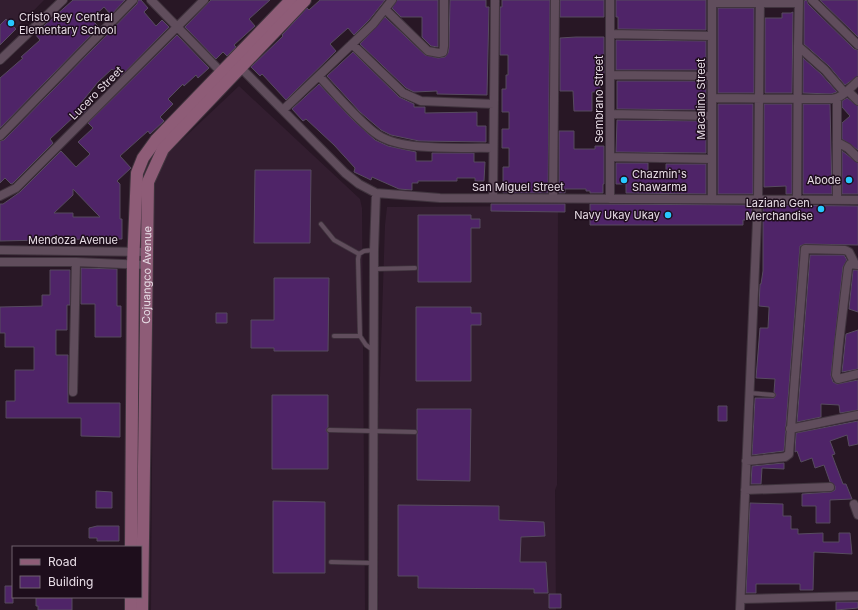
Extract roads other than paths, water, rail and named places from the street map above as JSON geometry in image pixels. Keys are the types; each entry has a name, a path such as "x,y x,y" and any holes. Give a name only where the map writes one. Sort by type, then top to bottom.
{"main road":[{"name":"Cojuangco Avenue","path":"142,610 148,182 163,149 290,0"},
{"name":"Cojuangco Avenue","path":"236,63 305,0"},
{"name":"Cojuangco Avenue","path":"131,546 133,251 137,173 143,158 156,140 224,76"},
{"path":"131,598 131,610"}],"street":[{"path":"0,60 63,0"},
{"path":"0,136 133,0"},
{"path":"151,0 224,76"},
{"name":"Lucero Street","path":"0,196 16,188 204,0"},
{"path":"283,110 386,10 392,0"},
{"path":"386,10 428,51 439,53 443,52 444,46 444,0"},
{"path":"493,198 495,0"},
{"path":"553,198 555,0"},
{"name":"Sembrano Street","path":"610,0 610,199"},
{"path":"812,0 858,45"},
{"path":"712,2 799,1 797,200"},
{"name":"Macalino Street","path":"712,2 712,199"},
{"path":"740,610 758,199 760,2"},
{"path":"610,34 712,36"},
{"path":"352,44 403,93 421,101 494,104"},
{"path":"798,46 826,70 846,92 858,102"},
{"name":"San Miguel Street","path":"236,63 345,173 376,193 440,198 858,200"},
{"path":"610,75 712,76"},
{"path":"319,76 378,135 396,143 421,146 494,148"},
{"path":"712,98 837,99 858,81"},
{"path":"837,99 837,200"},
{"path":"610,114 712,116"},
{"path":"838,142 848,148 858,158"},
{"path":"610,157 712,159"},
{"path":"373,610 375,352 374,250 376,193"},
{"path":"746,461 785,457 788,454 804,252 809,248 845,250 849,252 856,264"},
{"name":"Mendoza Avenue","path":"0,250 146,252"},
{"name":"Mendoza Avenue","path":"0,262 76,262 146,265"},
{"path":"73,392 76,262"},
{"path":"856,264 850,264 848,268 839,336 836,375 838,379 858,374"},
{"path":"790,429 858,416"},
{"path":"745,490 830,487"},
{"path":"854,504 858,514"},
{"path":"741,599 858,596"}],"lane":[{"path":"321,224 334,240 359,254"},
{"path":"359,254 364,251 374,250"},
{"path":"359,254 360,336 366,345 375,352"},
{"path":"375,269 416,268"},
{"path":"334,336 360,336"},
{"path":"749,393 773,395"},
{"path":"329,430 415,432"},
{"path":"331,562 373,563"}],"place":[{"name":"Cristo Rey Central Elementary School","path":"11,23"},
{"name":"Chazmin's Shawarma","path":"624,180"},
{"name":"Abode","path":"849,180"},
{"name":"Laziana Gen. Merchandise","path":"821,209"},
{"name":"Navy Ukay Ukay","path":"668,215"}]}
